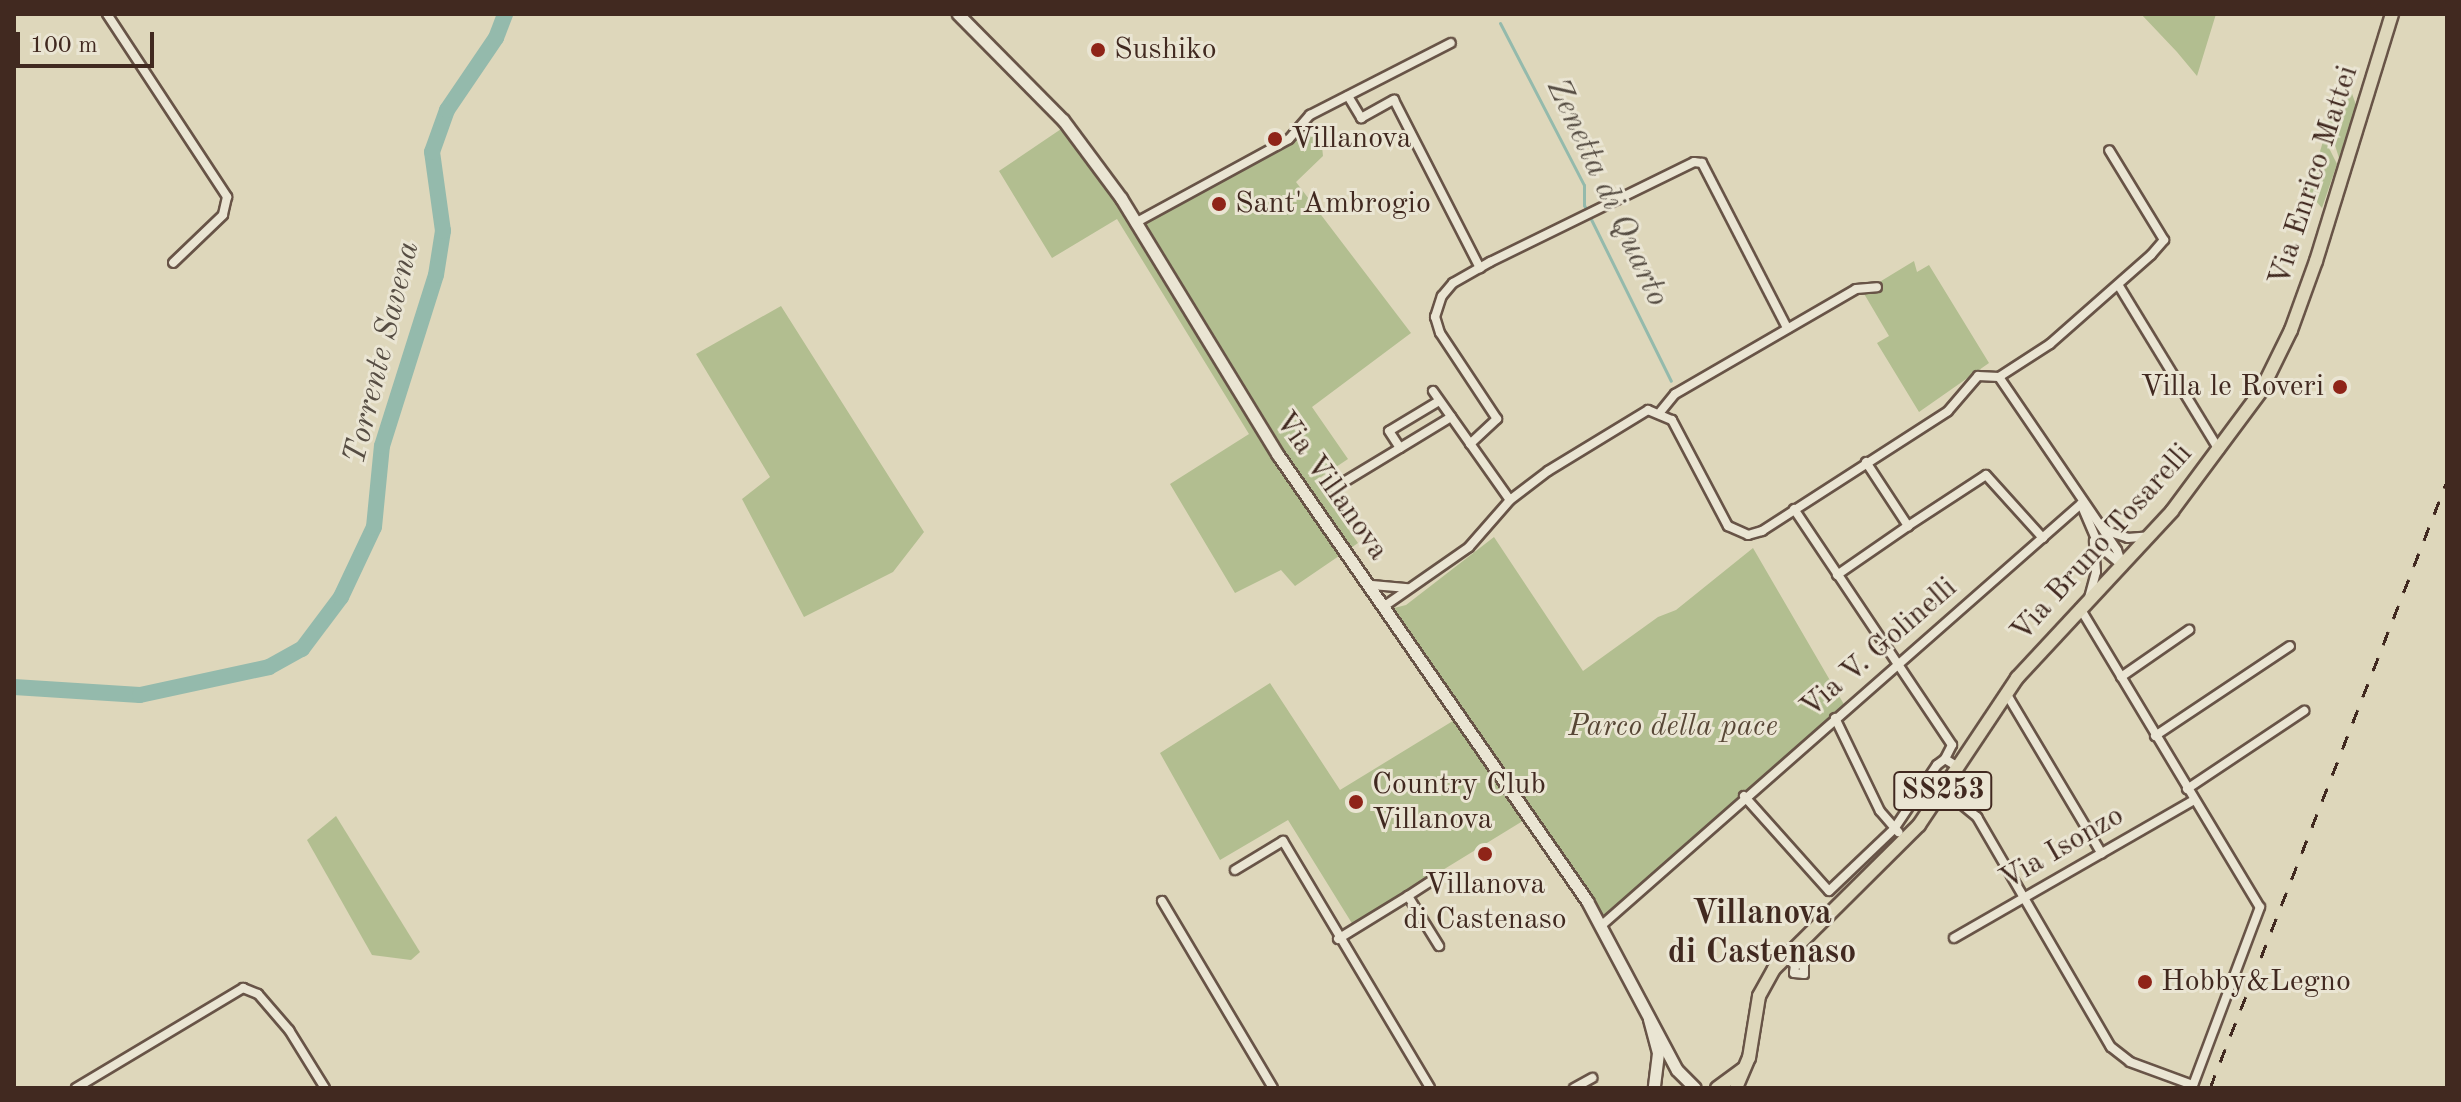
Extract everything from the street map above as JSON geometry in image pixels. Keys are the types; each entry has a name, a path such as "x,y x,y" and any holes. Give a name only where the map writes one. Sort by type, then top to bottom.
{"main road":[{"name":"Via Villanova","path":"958,14 1063,120 1135,223 1246,406 1386,605 1602,925 1677,1070 1695,1088"},
{"name":"Via Enrico Mattei","path":"2282,353 2325,235 2392,14"},
{"name":"Via Bruno Tosarelli","path":"1736,1088 1745,1067 1759,996 1906,840 1944,790 2005,693 2150,536 2220,451 2282,353"},
{"name":"Via Villanova","path":"1644,1003 1658,1053 1654,1088"},
{"path":"1717,1088 1745,1067"}],"street":[{"path":"107,14 227,197 223,215 173,263"},
{"path":"1135,223 1289,139 1310,115 1451,43"},
{"path":"1348,96 1361,118 1394,100 1480,268"},
{"path":"1386,605 1469,547 1510,500 1648,410 1661,411 1672,420 1722,518 1737,531 1762,531 1948,411 1978,376 1999,377 2050,344 2119,286 2164,240 2109,150"},
{"path":"1470,444 1497,419 1435,317 1453,283 1589,212 1694,162 1702,163 1787,328"},
{"path":"2119,286 2220,451"},
{"path":"1661,411 1675,394 1787,328 1856,289 1877,287"},
{"path":"1999,377 2081,504 2102,528 2122,565"},
{"path":"1433,391 1510,500"},
{"path":"1400,448 1389,431 1439,401"},
{"path":"1334,488 1451,417"},
{"path":"1866,462 1908,526"},
{"path":"1837,575 1986,475 2043,538"},
{"path":"2081,504 2093,536 2109,559 2122,565"},
{"name":"Via V. Golinelli","path":"1602,925 1744,796 2081,504"},
{"path":"1744,796 1829,891 1894,829 1952,745 1895,665 1794,509"},
{"path":"2102,528 2123,538 2150,536"},
{"path":"1944,790 1977,817 2111,1047 2130,1062 2192,1087 2260,907 2121,677 2085,603 2096,572 2093,536"},
{"path":"1372,585 1408,588"},
{"path":"2121,677 2189,630"},
{"path":"2155,736 2290,646"},
{"path":"2005,693 2102,854"},
{"path":"2187,789 2304,711"},
{"path":"1835,718 1880,811 1906,840"},
{"path":"1945,759 1958,767"},
{"name":"Via Isonzo","path":"1954,938 2194,800"},
{"path":"1235,870 1283,841 1338,939 1430,1088"},
{"path":"1338,939 1437,877"},
{"path":"1408,896 1439,946"},
{"path":"1162,901 1273,1088"},
{"path":"76,1088 243,988 258,994 289,1030 325,1088"},
{"path":"1574,1088 1592,1078"}],"green space":[{"path":"2141,14 2216,14 2197,76 2177,52"},
{"path":"2349,85 2356,105 2339,158 2328,123 2330,118 2335,122 2342,102 2337,92"},
{"path":"1067,125 1137,220 1320,128 1323,156 1296,182 1411,333 1312,407 1348,459 1315,481 1358,543 1295,586 1281,570 1235,593 1170,484 1249,434 1117,219 1052,258 999,171"},
{"path":"2324,138 2337,164 2322,208 2308,192"},
{"path":"1914,261 1917,272 1929,265 1989,363 1919,412 1877,343 1889,336 1863,292"},
{"path":"781,306 924,532 893,572 804,617 742,499 770,477 696,354"},
{"name":"Parco della pace","path":"1494,537 1583,671 1658,617 1676,610 1753,548 1849,713 1602,923 1534,814 1353,925 1288,820 1220,860 1160,753 1270,683 1340,790 1461,716 1390,609 1406,605"},
{"path":"336,816 420,952 411,960 372,955 307,840"}],"waterway":[{"name":"Torrente Savena","path":"14,687 140,695 269,667 302,649 341,597 374,527 382,446 436,275 443,231 432,152 447,110 496,38 505,14"},
{"name":"Zenetta di Quarto","path":"1500,23 1584,185 1584,205 1671,381"}],"railway":[{"path":"2210,1088 2447,481"}],"place":[{"name":"Sushiko","path":"1098,50"},
{"name":"Villanova","path":"1275,139"},
{"name":"Sant'Ambrogio","path":"1219,204"},
{"name":"Villa le Roveri","path":"2340,387"},
{"name":"Country Club Villanova","path":"1356,802"},
{"name":"Villanova di Castenaso","path":"1485,854"},
{"name":"Hobby&Legno","path":"2145,982"}],"district":[{"name":"Villanova di Castenaso","path":"1762,934"}]}
